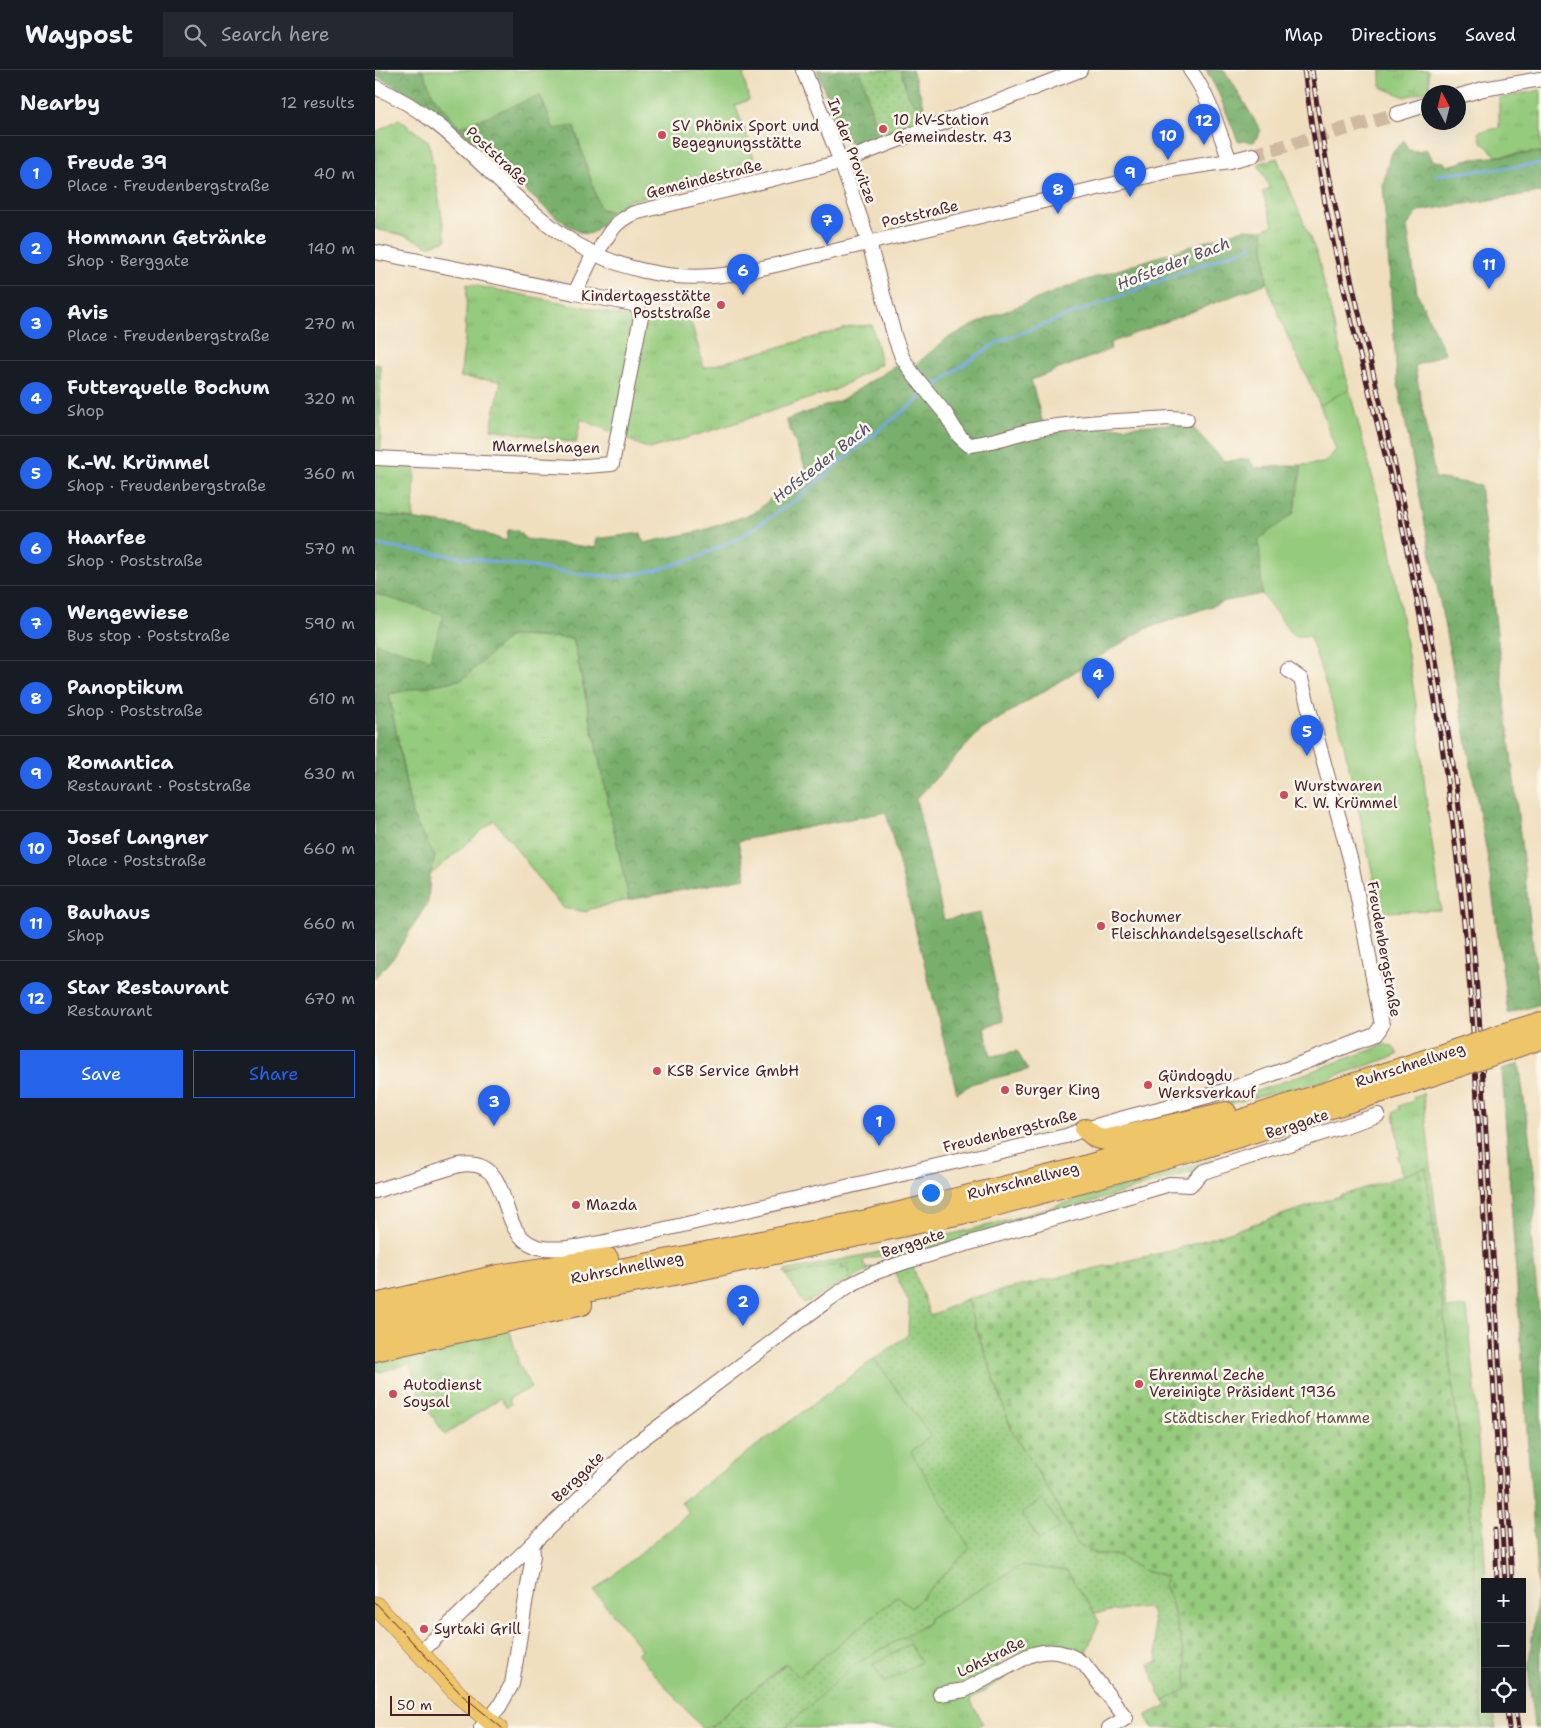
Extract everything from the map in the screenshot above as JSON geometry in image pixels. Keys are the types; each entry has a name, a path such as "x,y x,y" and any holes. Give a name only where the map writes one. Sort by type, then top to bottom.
{"highway":[{"name":"Ruhrschnellweg","path":"375,1336 497,1309 738,1262 980,1210 1087,1182 1195,1151 1508,1041 1541,1022"},
{"name":"Ruhrschnellweg","path":"1508,1041 1541,1039"},
{"name":"Ruhrschnellweg","path":"375,1320 478,1296 867,1220 1063,1172 1231,1123 1347,1085 1402,1077"},
{"path":"1085,1129 1096,1138 1105,1140 1347,1085"},
{"path":"375,1304 498,1276 632,1254 720,1250"},
{"path":"375,1351 533,1317 738,1262"}],"main road":[{"path":"375,1605 419,1654 490,1726"}],"street":[{"name":"In der Provitze","path":"805,70 841,162 869,243 902,357 945,414 959,436 969,445 981,444 1022,432 1060,425 1170,418 1187,419"},
{"name":"Gemeindestraße","path":"598,249 621,219 635,213 841,162 1080,70"},
{"path":"1190,70 1198,80 1204,93 1230,161"},
{"path":"1466,94 1483,89 1541,79"},
{"name":"Poststraße","path":"375,87 429,116 553,228 578,245 598,249 627,266 647,271 689,276 712,276 756,269 1177,169 1230,161 1253,155"},
{"path":"1397,114 1421,106"},
{"path":"375,252 575,293 598,249"},
{"name":"Marmelshagen","path":"375,458 573,467 612,464 641,317 639,309 633,304 575,293"},
{"name":"Freudenbergstraße","path":"375,1191 459,1165 480,1166 488,1170 498,1184 513,1227 518,1235 534,1246 558,1249 648,1233 1067,1136 1085,1129 1231,1088 1375,1035 1382,1026 1351,862 1301,680 1288,670"},
{"name":"Berggate","path":"419,1654 633,1446 828,1300 874,1273 934,1253 1170,1184 1189,1185 1203,1172 1378,1115"},
{"path":"490,1726 512,1684 533,1555 532,1544"},
{"name":"Lohstraße","path":"940,1694 965,1690 1028,1656 1054,1650 1075,1657 1084,1664 1130,1723 1109,1728"}],"green space":[{"path":"375,70 423,70 433,95 460,127 539,94 554,129 573,125 600,208 611,212 594,232 586,234 575,230 540,204 444,117 416,97 375,76"},
{"name":"SV Phönix Sport und Begegnungsstätte","path":"423,70 758,70 743,74 749,100 735,105 749,141 757,169 681,186 682,188 627,201 611,212 600,208 574,126 554,129 540,95 460,127 433,95"},
{"path":"817,70 861,70 877,136 855,143 842,137"},
{"path":"861,70 900,70 909,97 919,110 925,108 928,115 877,136"},
{"path":"900,70 912,70 925,108 920,110 909,97"},
{"path":"1206,70 1223,70 1229,77 1261,131 1254,142 1238,141 1218,92"},
{"path":"1381,70 1428,70 1430,85 1421,85 1421,93 1405,97 1381,87"},
{"path":"1541,90 1541,152 1496,156 1481,141 1479,132 1499,128 1499,98"},
{"path":"399,119 429,142 446,240 429,246 407,236 375,229 375,133"},
{"path":"1404,140 1408,150 1426,149 1434,161 1444,162 1446,166 1460,163 1464,160 1541,152 1541,192 1419,211 1407,226 1417,293 1445,353 1415,366 1435,478 1480,485 1541,1004 1508,1014 1488,859 1397,379 1383,185 1390,155"},
{"path":"1277,158 1318,257 1349,389 1320,405 1287,335 1267,283 1263,230 1273,225 1262,192 1270,188 1258,164"},
{"path":"1244,229 1263,230 1267,283 1110,343 1111,349 1031,380 1045,431 1189,423 1224,461 1249,459 1255,468 1302,465 1294,513 1259,540 1262,594 1226,601 1145,629 981,730 916,799 944,920 980,913 1003,1021 984,1027 991,1056 1017,1051 1028,1070 974,1083 957,1093 886,812 738,841 746,878 629,900 573,638 510,636 463,679 389,694 412,815 435,857 430,875 428,902 395,955 375,978 375,514 468,527 506,541 508,530 517,530 526,539 596,548 596,539 641,533 644,543 701,531 754,513 806,469 786,420 841,400 900,363 906,373 946,339 986,319 1077,283"},
{"path":"467,284 585,307 653,323 684,316 692,325 704,368 854,326 872,325 881,364 835,390 649,449 581,419 576,443 491,429 501,381 460,377 465,339"},
{"path":"375,364 380,365 381,463 415,467 413,519 375,514"},
{"path":"1349,389 1389,539 1417,710 1426,798 1441,910 1381,912 1341,731 1310,636 1293,636 1262,594 1259,539 1294,513 1302,465 1324,463 1336,450 1320,405"},
{"path":"375,594 444,615 430,659 375,643"},
{"path":"510,636 573,638 629,900 590,909 587,912 562,908 494,820 430,875 435,857 412,815 389,694 463,679"},
{"path":"1384,1045 1393,1047 1398,1055 1318,1082 1224,1105 1224,1103"},
{"path":"1519,1063 1536,1186 1536,1206 1531,1235 1541,1332 1541,1728 1534,1728 1528,1668 1538,1591 1502,1070"},
{"path":"1423,1093 1446,1309 1467,1307 1475,1387 1486,1578 1481,1578 1481,1708 1472,1529 1426,1169 1403,1177 1397,1156 1400,1155 1394,1112 1400,1109 1399,1106 1413,1101 1413,1097"},
{"path":"1292,1136 1235,1159 887,1263 880,1256 863,1260 865,1268 874,1267 849,1281 841,1264 786,1275 784,1271 874,1253 998,1223"},
{"name":"Städtischer Friedhof Hamme","path":"1426,1168 1472,1529 1482,1728 1153,1728 1147,1719 1147,1715 1167,1705 1164,1701 1186,1688 1186,1665 1172,1604 1164,1585 1166,1576 1144,1571 1117,1555 1097,1554 1078,1545 1048,1489 1012,1431 966,1299 1177,1249"},
{"path":"841,1264 842,1269 848,1268 849,1279 804,1304 786,1275"},
{"path":"912,1264 930,1316 966,1299 1012,1431 1048,1489 1078,1545 1097,1554 1117,1555 1144,1571 1166,1576 1164,1585 1172,1604 1186,1665 1186,1689 1164,1701 1159,1693 1149,1664 1158,1662 1152,1611 1146,1607 1094,1613 1067,1571 1023,1565 929,1618 928,1623 854,1665 785,1728 709,1728 787,1663 798,1677 898,1596 911,1608 911,1452 930,1435 874,1359 908,1335 909,1302 894,1271"},
{"path":"509,1328 519,1364 531,1388 509,1398 511,1404 507,1407 500,1398 445,1435 421,1399 410,1364 380,1372 375,1369 375,1359"},
{"path":"874,1359 931,1435 911,1452 970,1548 911,1608 898,1596 798,1677 786,1663 709,1728 702,1728 637,1654 641,1649 594,1591 689,1513 681,1502"},
{"path":"1042,1499 1061,1527 1039,1540 1022,1513"},
{"path":"1023,1565 1067,1571 1082,1592 1099,1621 1085,1655 1073,1648 1051,1643 1030,1647 997,1662 1005,1678 970,1700 983,1723 976,1728 785,1728 854,1665 928,1623 929,1618"},
{"path":"910,1644 921,1662 884,1683 873,1664"},
{"path":"1481,1713 1494,1713 1496,1728 1482,1728"}],"waterway":[{"name":"Hofsteder Bach","path":"1436,175 1541,164"},
{"name":"Hofsteder Bach","path":"931,390 961,366 998,342 1252,246"},
{"name":"Hofsteder Bach","path":"375,545 580,574 617,577 656,570 696,558 739,538 796,500 853,451 924,395"}],"tunnel":[{"path":"1253,155 1397,114"}],"tram line":[{"path":"375,1602 462,1695 502,1728"}],"railway":[{"path":"1304,70 1319,170 1334,246 1396,499 1417,600 1438,717 1454,836 1472,1014 1505,1578"},
{"path":"1312,70 1321,130 1344,248 1420,577 1440,685 1457,794 1472,922 1479,1013 1512,1578"},
{"path":"1495,1530 1497,1578"},
{"path":"1507,1713 1509,1728"},
{"path":"1516,1713 1518,1728"}],"place":[{"name":"10 kV-Station Gemeindestr. 43","path":"883,129"},
{"name":"SV Phönix Sport und Begegnungsstätte","path":"662,135"},
{"name":"Star Restaurant","path":"1204,145"},
{"name":"Josef Langner","path":"1168,160"},
{"name":"Romantica","path":"1130,197"},
{"name":"Panoptikum","path":"1058,214"},
{"name":"Wengewiese","path":"827,245"},
{"name":"Bauhaus","path":"1489,289"},
{"name":"Haarfee","path":"743,295"},
{"name":"Kindertagesstätte Poststraße","path":"721,305"},
{"name":"Futterquelle Bochum","path":"1098,699"},
{"name":"K.-W. Krümmel","path":"1307,756"},
{"name":"Wurstwaren K. W. Krümmel","path":"1284,795"},
{"name":"Bochumer Fleischhandelsgesellschaft","path":"1101,926"},
{"name":"KSB Service GmbH","path":"657,1071"},
{"name":"Gündogdu Werksverkauf","path":"1148,1085"},
{"name":"Burger King","path":"1005,1090"},
{"name":"Avis","path":"494,1126"},
{"name":"Freude 39","path":"879,1146"},
{"name":"Mazda","path":"576,1205"},
{"name":"Hommann Getränke","path":"743,1326"},
{"name":"Ehrenmal Zeche Vereinigte Präsident 1936","path":"1139,1384"},
{"name":"Autodienst Soysal","path":"393,1394"},
{"name":"Syrtaki Grill","path":"424,1629"}]}
